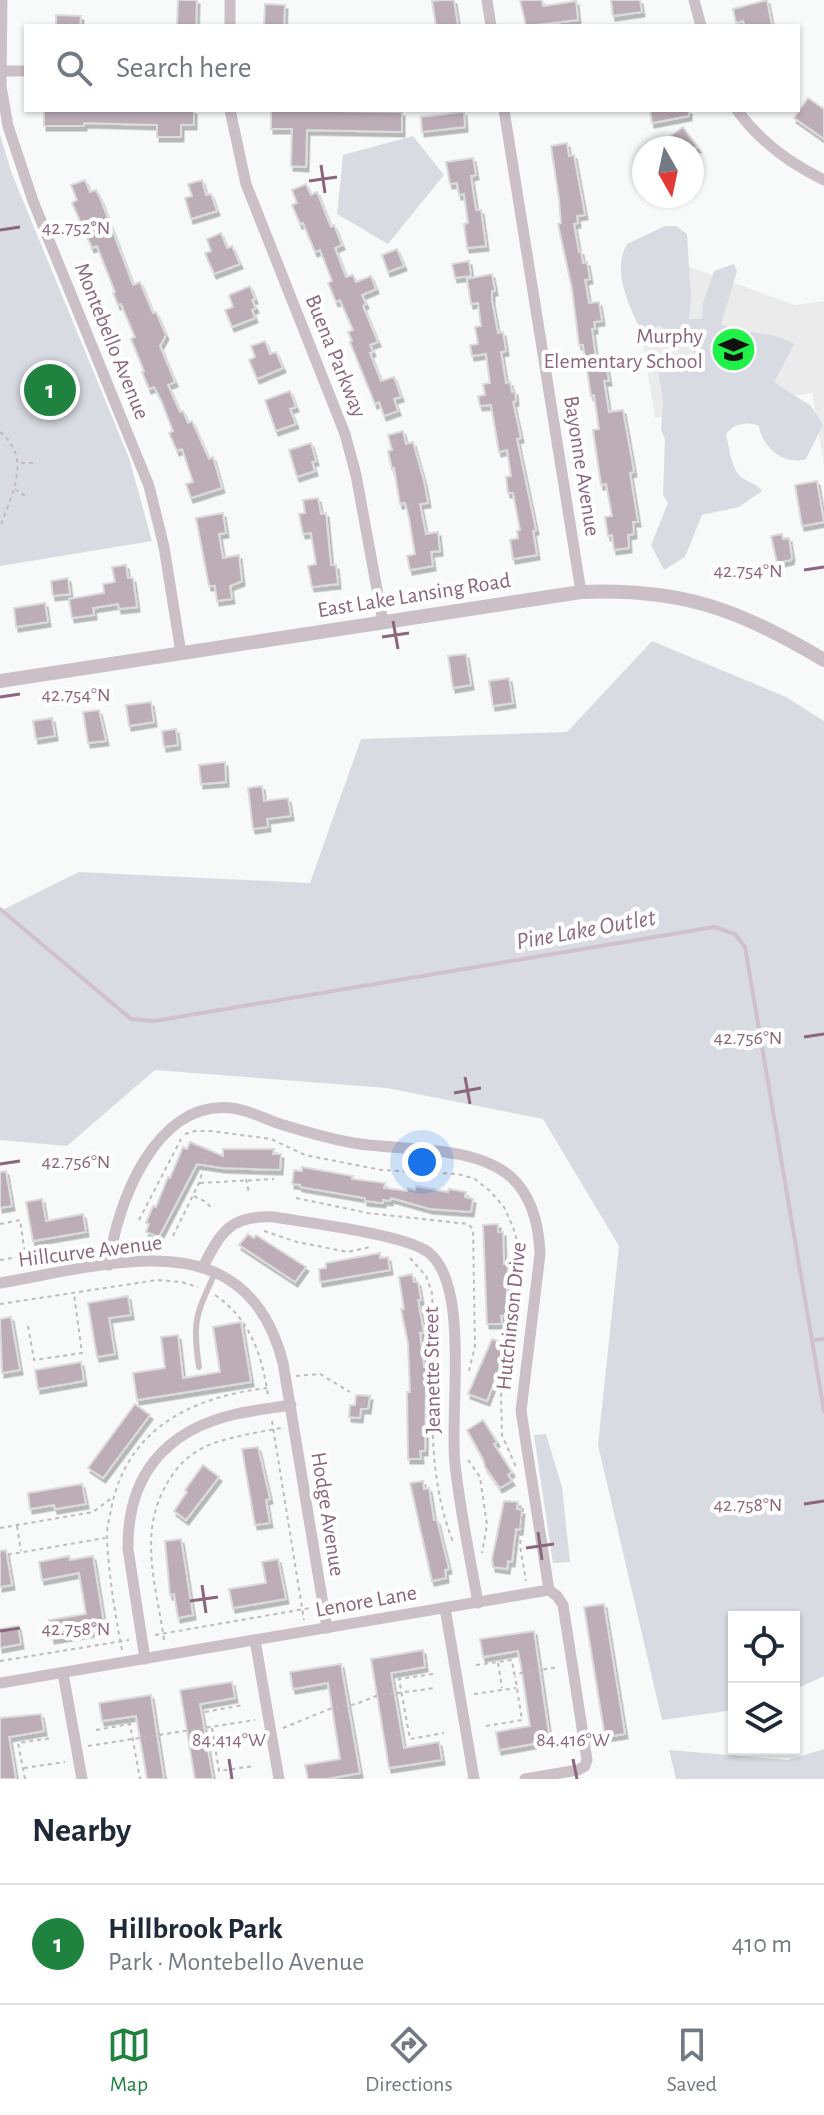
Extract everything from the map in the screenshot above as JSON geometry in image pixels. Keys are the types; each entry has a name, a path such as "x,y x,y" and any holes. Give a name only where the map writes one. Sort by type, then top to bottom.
{"street":[{"name":"Montebello Avenue","path":"2,0 0,71 8,126 19,165 149,486 164,547 181,653"},
{"path":"230,0 230,24"},
{"path":"487,0 491,24"},
{"path":"694,0 700,24"},
{"path":"0,71 24,71"},
{"name":"Buena Parkway","path":"230,112 246,184 345,434 356,475 383,622"},
{"name":"Bayonne Avenue","path":"504,112 581,592"},
{"path":"739,112 760,138 778,153 824,180"},
{"name":"East Lake Lansing Road","path":"0,681 581,592 638,591 696,601 747,617 824,660"},
{"name":"Hutchinson Drive","path":"109,1265 122,1205 152,1149 181,1121 203,1110 235,1108 309,1133 353,1143 476,1158 511,1178 537,1217 540,1237 521,1411 549,1590"},
{"name":"Jeanette Street","path":"203,1267 218,1237 229,1226 256,1216 403,1241 414,1244 435,1258 453,1305 455,1463 478,1603"},
{"name":"Hillcurve Avenue","path":"0,1283 155,1259 203,1267 236,1284 269,1323 278,1345 291,1405"},
{"path":"145,1659 127,1532 137,1491 147,1469 176,1439 198,1426 236,1414 291,1405"},
{"name":"Hodge Avenue","path":"291,1405 327,1628"},
{"path":"525,1779 578,1770 585,1766 587,1760 563,1605 549,1590"},
{"name":"Lenore Lane","path":"0,1683 549,1590"},
{"path":"445,1608 474,1779"},
{"path":"255,1640 279,1779"},
{"path":"63,1673 82,1779"}],"lane":[{"path":"199,1367 195,1319 215,1273"}],"path":[{"path":"0,432 15,448 19,463 0,528"},
{"path":"19,463 34,463"},
{"path":"14,488 25,496"},
{"path":"139,1220 183,1135 195,1131 271,1139 305,1155 381,1170 458,1174 475,1179 504,1207 518,1244 512,1316 514,1344 507,1361 501,1396 502,1435 518,1471"},
{"path":"173,1236 199,1183 207,1156"},
{"path":"246,1179 249,1193"},
{"path":"199,1183 274,1179"},
{"path":"193,1196 206,1202 213,1210"},
{"path":"0,1224 20,1220 26,1256"},
{"path":"263,1230 297,1242 348,1252 380,1247"},
{"path":"0,1260 81,1247 111,1250"},
{"path":"409,1257 426,1276 432,1293 433,1456 440,1510 456,1552"},
{"path":"0,1304 157,1280 181,1282 207,1290 243,1319 258,1345 306,1632"},
{"path":"28,1326 34,1360 82,1353 73,1292"},
{"path":"285,1377 320,1374 350,1392"},
{"path":"166,1656 149,1542 151,1518 159,1495 188,1457 212,1443 294,1426"},
{"path":"0,1528 93,1512 114,1496"},
{"path":"523,1497 520,1546 527,1594"},
{"path":"17,1525 21,1552"},
{"path":"0,1556 106,1538"},
{"path":"0,1661 323,1606"},
{"path":"476,1665 512,1660 517,1688 522,1720 486,1726"},
{"path":"497,1662 502,1690"},
{"path":"514,1674 572,1664"},
{"path":"433,1674 399,1679 401,1691 410,1739 444,1733"},
{"path":"23,1768 133,1738 212,1726 291,1726 332,1708 356,1704 376,1696 435,1688"},
{"path":"460,1697 517,1688"},
{"path":"205,1712 243,1705"},
{"path":"96,1730 130,1724 140,1779"},
{"path":"212,1726 219,1771 254,1766"},
{"path":"25,1779 18,1743 52,1738"}],"shaded area":[{"path":"0,135 12,174 129,458 152,541 0,566"},
{"path":"413,136 444,175 388,244 337,214 343,155"},
{"path":"665,226 676,226 687,234 691,299 689,319 702,319 703,303 714,271 734,264 737,271 721,324 794,344 774,382 811,406 823,425 806,459 798,460 782,457 769,448 759,426 745,424 729,431 726,434 736,471 762,491 739,507 702,515 685,557 664,570 651,545 668,503 663,495 665,439 661,430 663,400 658,371 689,364 694,353 681,337 657,325 648,346 626,295 621,269 627,244"},
{"name":"Murphy Elementary School","path":"627,244 795,305 824,301 824,465 812,393 655,418"},
{"path":"652,641 786,697 824,721 824,1676 800,1687 800,1611 728,1611 728,1711 662,1720 598,1445 619,1246 543,1119 387,1088 155,1070 67,1146 0,1140 0,911 79,872 310,883 361,739 567,732"},
{"path":"546,1434 562,1487 570,1562 553,1563 534,1435"},
{"path":"824,1749 824,1779 676,1779 669,1750 728,1755 788,1760"}],"building":[{"path":"178,0 197,0 196,24 177,24"},
{"path":"454,0 458,24 436,24 432,1"},
{"path":"520,0 542,0 543,6 576,1 578,20 526,24"},
{"path":"611,0 640,0 642,12 613,16"},
{"path":"767,0 772,24 736,23 733,9"},
{"path":"265,4 285,5 284,24 264,24"},
{"path":"56,15 81,16 80,24 56,24"},
{"path":"808,98 824,109 824,139 794,118"},
{"path":"44,112 194,112 194,125 181,125 181,137 157,137 157,125 84,123 84,126 44,126"},
{"path":"271,112 402,112 402,132 307,130 306,167 291,166 292,129 271,129"},
{"path":"464,112 465,127 422,132 421,117"},
{"path":"650,112 689,112 689,116 652,123"},
{"path":"683,127 689,136 670,136"},
{"path":"567,143 569,156 574,155 585,215 577,216 578,223 574,224 579,252 583,263 587,262 590,279 585,280 589,303 599,302 602,321 594,322 595,329 592,329 596,358 600,357 602,365 606,364 609,381 604,381 609,412 623,410 634,472 630,473 638,522 633,522 634,534 628,535 629,548 614,550 612,535 608,536 605,517 612,516 606,484 601,485 593,430 599,429 594,395 591,396 583,345 579,345 572,289 558,224 561,223 559,199 551,146"},
{"path":"473,158 476,175 471,176 476,210 481,210 486,246 467,248 464,194 459,195 457,183 450,184 446,162"},
{"path":"85,180 90,192 96,190 101,200 133,285 140,282 153,313 156,312 166,335 160,346 175,382 168,385 180,412 183,411 188,423 192,421 209,459 213,457 222,488 191,498 186,484 193,482 182,449 177,451 169,433 173,431 154,387 149,389 131,339 135,337 121,304 118,305 97,246 92,248 72,203 77,200 71,185"},
{"path":"202,180 206,195 211,194 217,211 191,219 185,198 192,196 188,184"},
{"path":"306,184 311,195 317,192 331,227 334,225 342,245 335,248 346,277 353,275 356,282 371,276 376,289 362,295 366,304 363,306 378,342 370,345 373,352 370,353 381,381 394,377 401,397 394,399 398,411 384,416 379,402 375,404 350,342 348,332 353,330 340,300 336,302 328,283 332,281 320,250 315,252 292,205 297,203 292,190"},
{"path":"221,233 227,248 232,246 240,264 214,274 205,253 211,251 207,239"},
{"path":"397,249 404,266 388,272 382,255"},
{"path":"469,261 471,276 455,278 452,264"},
{"path":"492,274 495,291 492,291 492,301 498,333 503,332 506,351 501,352 506,383 510,382 512,392 515,391 516,401 513,402 521,438 517,439 536,530 533,531 537,555 513,559 510,540 518,538 517,531 520,530 513,493 508,493 506,477 511,476 507,450 499,452 491,405 480,406 478,396 485,395 483,384 490,383 486,354 472,356 470,345 478,344 475,327 481,326 478,303 471,304 467,279"},
{"path":"250,286 255,299 252,300 256,308 252,310 255,318 232,327 225,310 233,307 229,295"},
{"path":"265,341 270,354 276,352 283,368 257,379 249,360 255,357 251,346"},
{"path":"290,391 296,407 290,409 296,424 276,431 265,400"},
{"path":"403,431 406,444 413,442 424,481 428,503 420,504 426,534 438,532 440,551 431,552 433,566 410,570 407,556 415,554 409,518 405,503 400,504 388,451 392,450 388,435"},
{"path":"311,443 316,461 312,462 315,471 297,477 289,450"},
{"path":"817,481 824,522 802,526 795,485"},
{"path":"318,498 321,514 326,513 331,565 336,565 338,584 312,587 308,566 316,564 311,533 303,534 299,514 305,513 303,500"},
{"path":"223,513 226,533 219,534 223,558 239,555 242,581 230,586 232,599 217,601 215,586 209,586 196,518"},
{"path":"782,534 783,539 789,538 792,557 791,560 777,563 771,536"},
{"path":"126,565 128,578 133,578 137,607 119,609 118,604 93,608 94,615 72,618 69,599 104,593 103,584 115,582 112,567"},
{"path":"68,578 70,594 53,596 51,581"},
{"path":"45,603 48,622 16,627 14,608"},
{"path":"466,654 471,685 453,688 448,656"},
{"path":"509,678 513,703 493,706 489,681"},
{"path":"151,702 154,722 129,726 126,705"},
{"path":"99,710 106,741 88,743 83,712"},
{"path":"52,718 55,736 36,739 33,721"},
{"path":"176,729 178,745 164,747 162,731"},
{"path":"225,762 226,782 201,784 199,765"},
{"path":"262,786 264,801 288,798 291,816 267,819 268,827 253,829 248,788"},
{"path":"190,1142 223,1156 223,1149 274,1149 273,1154 281,1154 280,1170 197,1164 159,1237 146,1232 153,1206 156,1207 183,1147 187,1149"},
{"path":"302,1167 385,1183 384,1188 407,1191 408,1188 415,1190 416,1186 466,1192 465,1197 473,1199 471,1212 430,1209 391,1198 390,1201 383,1200 383,1203 365,1201 365,1198 300,1187 292,1184 294,1170 302,1171"},
{"path":"6,1171 12,1206 0,1208 0,1172"},
{"path":"42,1199 46,1221 83,1214 86,1232 33,1241 26,1202"},
{"path":"498,1224 498,1232 503,1232 504,1264 508,1264 506,1316 501,1316 502,1324 487,1324 483,1225"},
{"path":"248,1234 254,1238 256,1235 306,1267 295,1282 239,1245"},
{"path":"380,1253 380,1258 388,1257 390,1270 320,1282 319,1269 326,1268 326,1263"},
{"path":"412,1274 414,1282 418,1282 421,1300 418,1300 424,1333 420,1333 429,1386 426,1386 425,1451 420,1451 421,1459 408,1459 408,1343 399,1277"},
{"path":"128,1296 131,1315 109,1318 115,1354 97,1357 88,1303"},
{"path":"11,1317 20,1370 2,1373 0,1319"},
{"path":"241,1322 251,1382 137,1400 133,1373 165,1368 161,1337 178,1335 183,1378 220,1372 213,1327"},
{"path":"492,1339 506,1344 504,1351 509,1353 487,1401 468,1394"},
{"path":"81,1362 84,1381 38,1389 35,1370"},
{"path":"356,1395 370,1396 368,1409 361,1409 360,1418 349,1417 350,1405 355,1405"},
{"path":"135,1404 150,1415 103,1478 88,1468"},
{"path":"483,1420 512,1472 508,1475 512,1481 500,1488 485,1467 467,1430"},
{"path":"258,1447 270,1499 266,1500 270,1523 255,1525 242,1449"},
{"path":"203,1465 219,1477 186,1520 174,1511"},
{"path":"423,1481 424,1489 429,1488 434,1520 437,1520 449,1569 445,1570 446,1578 432,1581 410,1483"},
{"path":"82,1484 86,1504 30,1509 28,1493"},
{"path":"504,1501 518,1502 517,1509 522,1510 512,1562 508,1561 507,1569 493,1567 492,1559"},
{"path":"181,1539 193,1615 178,1618 174,1594 170,1595 165,1541"},
{"path":"6,1550 12,1585 0,1587 0,1551"},
{"path":"69,1556 70,1560 93,1556 105,1630 52,1639 49,1620 86,1614 79,1573 42,1580 39,1562"},
{"path":"278,1559 286,1599 233,1608 229,1589 266,1583 262,1562"},
{"path":"604,1604 625,1734 605,1737 584,1607"},
{"path":"18,1626 21,1644 0,1648 0,1629"},
{"path":"534,1631 550,1741 499,1750 496,1732 530,1726 521,1666 518,1651 483,1657 480,1639"},
{"path":"423,1650 425,1667 391,1673 404,1748 439,1742 442,1760 389,1768 371,1659"},
{"path":"341,1664 360,1773 308,1779 305,1765 340,1759 328,1683 293,1689 290,1672"},
{"path":"232,1682 235,1698 200,1704 213,1779 195,1779 180,1690"},
{"path":"151,1695 164,1779 147,1779 136,1716 102,1721 99,1703"},
{"path":"41,1714 44,1731 9,1737 16,1779 0,1779 0,1718"}],"waterway":[{"name":"Pine Lake Outlet","path":"0,909 131,1019 154,1021 714,927 735,934 745,947 824,1411"},
{"path":"812,1340 824,1339"}],"place":[{"name":"Murphy Elementary School","path":"734,349"},
{"name":"Hillbrook Park","path":"50,390"}]}
